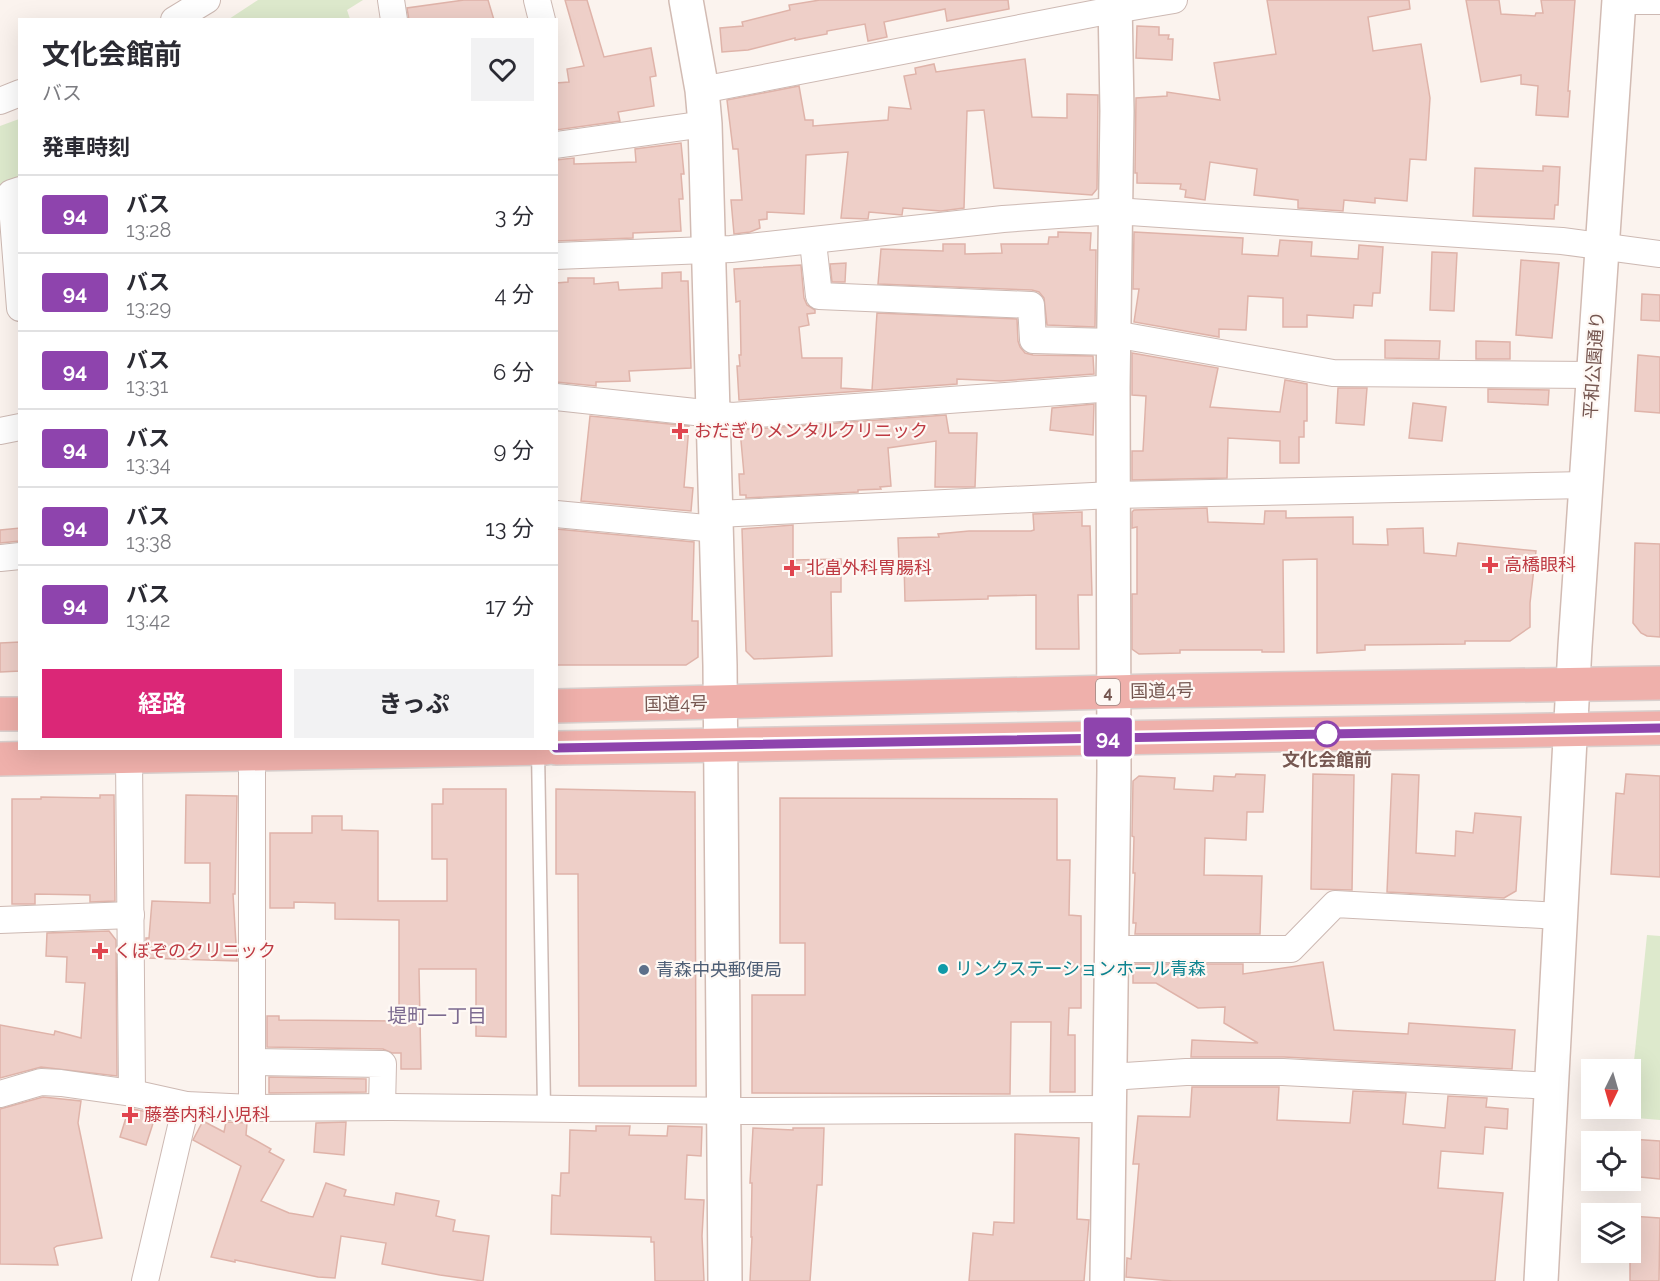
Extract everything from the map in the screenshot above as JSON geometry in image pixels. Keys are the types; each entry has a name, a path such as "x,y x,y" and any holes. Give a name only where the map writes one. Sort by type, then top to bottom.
{"highway":[{"name":"国道4号","path":"558,706 1113,692 1660,683"},
{"path":"0,714 18,714"},
{"path":"558,748 1660,728"},
{"path":"0,759 481,750"}],"street":[{"path":"177,18 207,0"},
{"path":"391,0 394,18"},
{"path":"537,0 542,18"},
{"path":"687,0 702,90 705,124 714,414 721,703 724,1281"},
{"path":"702,90 1116,5 1174,0"},
{"path":"1619,0 1660,1"},
{"name":"平和公園通り","path":"1541,1281 1570,730 1619,0"},
{"path":"1107,1281 1112,949 1116,5"},
{"path":"0,101 18,94"},
{"path":"558,145 705,124"},
{"path":"18,191 11,193 18,263"},
{"path":"558,256 709,250 813,242 1003,219 1115,211 1603,246 1660,254"},
{"path":"813,242 819,296 1031,305 1033,340 1114,338 1333,373 1594,375"},
{"path":"0,312 18,310"},
{"path":"558,397 732,417 1113,388"},
{"path":"0,431 18,427"},
{"path":"558,514 717,521 1113,495 1586,485"},
{"path":"0,558 18,556"},
{"path":"252,754 252,1108"},
{"path":"129,757 132,1093"},
{"path":"1112,949 1292,949 1335,903 1560,916"},
{"path":"0,920 131,915"},
{"path":"252,1062 383,1064 382,1107"},
{"path":"1110,1077 1186,1072 1283,1072 1551,1086"},
{"path":"0,1094 40,1082 132,1093 186,1106 252,1108 1110,1109"},
{"path":"145,1281 186,1106"}],"lane":[{"path":"538,750 544,1108"}],"green space":[{"path":"258,0 363,0 347,10 350,18 231,18"},
{"path":"18,119 18,184 0,191 0,126"},
{"path":"1647,935 1660,936 1660,1120 1641,1118 1641,1059 1634,1059"}],"building":[{"path":"464,0 488,0 493,18 409,18 407,8"},
{"path":"565,0 587,0 604,57 651,48 656,76 650,77 654,106 618,112 620,121 558,130 558,83 569,82 567,69 584,66"},
{"path":"820,0 1008,0 1009,9 947,21 945,9 884,22 887,37 868,41 865,24 748,50 722,52 720,28 743,26 742,22 790,10 789,5"},
{"path":"1267,0 1409,0 1410,9 1368,17 1373,51 1421,44 1430,98 1426,160 1410,159 1407,201 1375,198 1375,203 1344,200 1343,211 1298,208 1298,200 1254,195 1257,169 1210,162 1205,200 1185,197 1186,190 1180,189 1181,184 1137,183 1137,173 1135,173 1136,98 1167,96 1167,92 1220,100 1214,63 1276,54"},
{"path":"1466,0 1499,0 1501,14 1535,16 1536,13 1543,13 1541,0 1575,0 1568,117 1536,115 1538,86 1521,84 1521,75 1481,82"},
{"path":"1137,26 1159,27 1159,35 1169,35 1168,39 1173,39 1172,60 1136,58"},
{"path":"1025,59 1032,117 1067,118 1067,94 1098,95 1097,189 1092,195 994,188 984,110 967,111 964,208 941,211 903,208 902,215 869,212 868,219 841,218 848,152 806,155 804,214 767,212 767,219 759,220 760,228 734,234 731,200 742,200 738,149 733,149 727,100 799,86 805,120 813,120 813,126 888,120 889,107 911,109 904,76 916,74 915,68 934,64 936,72"},
{"path":"681,143 684,174 681,174 683,199 679,199 681,231 633,233 633,238 558,241 558,160 574,158 574,164 636,162 635,149"},
{"path":"1543,166 1560,167 1558,205 1555,205 1554,219 1473,216 1475,168 1543,171"},
{"path":"1058,232 1091,233 1090,250 1096,250 1095,327 1047,325 1044,298 1039,292 1032,290 878,284 881,249 943,251 943,244 965,244 965,254 1002,253 1001,244 1048,244 1049,237 1058,237"},
{"path":"1134,232 1243,238 1242,254 1278,256 1280,240 1312,242 1311,256 1358,259 1359,245 1383,247 1380,293 1373,293 1372,306 1354,305 1353,318 1307,315 1307,327 1283,327 1283,298 1248,296 1246,330 1219,329 1219,337 1134,322 1139,289 1133,289"},
{"path":"1432,252 1457,253 1454,311 1430,310"},
{"path":"1521,260 1559,263 1552,338 1516,335"},
{"path":"846,263 845,282 832,282 830,264"},
{"path":"801,265 804,298 807,305 815,310 815,313 807,314 809,325 799,327 802,358 842,358 841,388 872,390 877,313 1017,319 1018,341 1025,353 1093,356 1094,374 1000,381 957,379 957,384 739,400 737,366 740,366 739,355 741,355 740,301 736,302 734,269"},
{"path":"681,272 681,281 688,281 691,368 629,371 630,381 596,382 596,386 558,382 558,283 568,282 568,278 594,278 594,284 618,282 619,290 662,288 662,273"},
{"path":"1642,294 1660,295 1660,321 1641,320"},
{"path":"1385,340 1440,341 1439,359 1385,358"},
{"path":"1476,341 1510,342 1510,359 1476,359"},
{"path":"1132,353 1218,368 1210,407 1280,412 1285,380 1307,384 1307,421 1304,421 1304,437 1299,437 1299,463 1280,463 1280,441 1228,438 1227,478 1132,480 1132,451 1143,451 1146,396 1132,395"},
{"path":"1638,355 1660,357 1660,413 1635,411"},
{"path":"1338,388 1367,388 1364,425 1336,423"},
{"path":"1488,389 1549,390 1548,405 1488,402"},
{"path":"1413,403 1446,407 1442,441 1409,438"},
{"path":"1094,404 1093,435 1050,430 1052,408"},
{"path":"946,415 949,433 977,433 975,487 935,487 936,441 888,448 891,486 880,487 881,489 746,498 746,495 740,495 739,474 744,474 740,430"},
{"path":"590,416 689,426 684,487 693,488 691,511 581,501"},
{"path":"1207,508 1208,522 1264,524 1265,511 1286,511 1286,518 1353,517 1353,544 1388,545 1387,529 1423,528 1424,553 1456,556 1458,543 1536,551 1530,603 1530,627 1510,641 1365,645 1365,650 1317,653 1317,559 1283,560 1284,652 1180,650 1180,653 1139,654 1132,649 1132,594 1137,594 1137,527 1132,528 1132,512 1134,510"},
{"path":"1082,512 1082,526 1090,526 1092,595 1078,595 1079,649 1036,649 1036,595 905,601 904,563 899,564 898,538 939,537 938,534 969,531 1031,531 1034,530 1033,514"},
{"path":"793,525 793,560 841,559 841,592 831,592 832,656 754,659 746,651 742,529"},
{"path":"18,528 18,541 0,543 0,530"},
{"path":"558,529 694,542 692,621 698,621 698,657 686,665 558,665"},
{"path":"1635,543 1660,544 1660,637 1641,633 1633,623"},
{"path":"18,642 18,671 0,672 0,643"},
{"path":"1236,774 1265,775 1263,812 1247,812 1246,840 1205,838 1204,875 1262,876 1260,934 1135,934 1136,923 1133,923 1135,873 1133,873 1134,837 1132,836 1133,781 1139,776 1175,778 1174,789 1213,791 1214,776 1235,777"},
{"path":"1313,774 1354,775 1352,890 1311,889"},
{"path":"1392,774 1419,775 1416,853 1455,856 1456,831 1473,833 1475,813 1521,817 1516,891 1504,898 1387,892"},
{"path":"1626,774 1660,776 1660,877 1611,874 1616,793 1624,794"},
{"path":"443,789 506,789 506,1037 476,1036 476,969 419,969 421,1069 401,1069 401,1053 392,1053 383,1049 267,1047 267,1016 279,1016 279,1020 399,1021 399,920 335,919 335,903 294,902 294,908 270,908 270,833 312,833 312,816 342,816 342,830 378,831 378,901 447,901 447,859 432,859 432,804 443,804"},
{"path":"556,789 695,792 696,1086 579,1086 578,874 556,874"},
{"path":"100,795 114,795 115,901 90,902 90,895 35,894 35,904 12,904 12,799 100,798"},
{"path":"186,795 237,796 235,894 233,894 237,961 146,958 146,938 149,938 152,901 210,903 210,863 185,863"},
{"name":"リンクステーションホール青森","path":"780,798 1057,799 1057,860 1070,860 1069,915 1081,916 1081,1008 1069,1008 1068,1035 1075,1035 1075,1092 1050,1092 1051,1022 1011,1022 1010,1094 752,1093 752,995 805,995 805,943 780,943"},
{"path":"109,931 116,940 117,1076 41,1067 0,1078 0,1025 54,1035 55,1031 81,1038 85,983 66,982 67,957 46,956 47,933"},
{"path":"1323,962 1334,1030 1408,1034 1409,1023 1515,1030 1512,1069 1284,1057 1191,1057 1192,1040 1258,1043 1224,1023 1225,1007 1198,1008 1156,983 1133,983 1133,965 1135,964 1243,964 1243,974"},
{"path":"269,1077 366,1079 366,1092 269,1093"},
{"path":"1192,1087 1279,1087 1277,1120 1350,1123 1353,1091 1406,1093 1403,1124 1445,1128 1448,1096 1487,1098 1486,1107 1508,1109 1507,1129 1485,1127 1483,1154 1441,1151 1438,1188 1503,1193 1495,1281 1173,1281 1126,1277 1127,1258 1131,1259 1139,1164 1133,1164 1138,1116 1190,1117"},
{"path":"43,1097 81,1101 78,1123 102,1238 57,1246 54,1248 58,1265 0,1264 0,1109"},
{"path":"129,1108 156,1114 146,1145 120,1137"},
{"path":"203,1121 224,1132 226,1122 247,1123 246,1135 271,1149 269,1152 284,1160 261,1201 289,1213 313,1217 326,1183 346,1190 344,1196 394,1205 396,1193 439,1201 436,1216 455,1220 453,1231 489,1236 483,1281 382,1264 386,1243 341,1236 335,1278 318,1277 211,1257 241,1166 193,1140"},
{"path":"346,1122 344,1155 314,1152 316,1123"},
{"path":"596,1126 630,1126 629,1135 667,1136 668,1126 702,1127 701,1156 687,1155 685,1199 704,1200 702,1236 704,1281 655,1281 654,1242 651,1242 651,1237 551,1234 552,1195 560,1196 561,1173 569,1173 570,1130 596,1131"},
{"path":"753,1128 793,1130 793,1128 824,1128 822,1185 817,1185 810,1281 750,1281 752,1183 750,1183"},
{"path":"1015,1134 1079,1138 1077,1219 1089,1220 1084,1281 969,1281 973,1233 993,1235 994,1222 1014,1223"},
{"path":"1641,1140 1660,1141 1660,1179 1641,1177"},
{"path":"1641,1217 1660,1218 1659,1281 1630,1281 1630,1263 1641,1263"}],"bus line":[{"name":"94","path":"558,748 1660,728"}],"place":[{"name":"おだぎりメンタルクリニック","path":"680,431"},
{"name":"高橋眼科","path":"1490,565"},
{"name":"北畠外科胃腸科","path":"792,568"},
{"name":"文化会館前","path":"1327,734"},
{"name":"くぼぞのクリニック","path":"100,951"},
{"name":"リンクステーションホール青森","path":"943,969"},
{"name":"青森中央郵便局","path":"644,970"},
{"name":"藤巻内科小児科","path":"130,1115"}],"district":[{"name":"堤町一丁目","path":"437,1016"}]}
